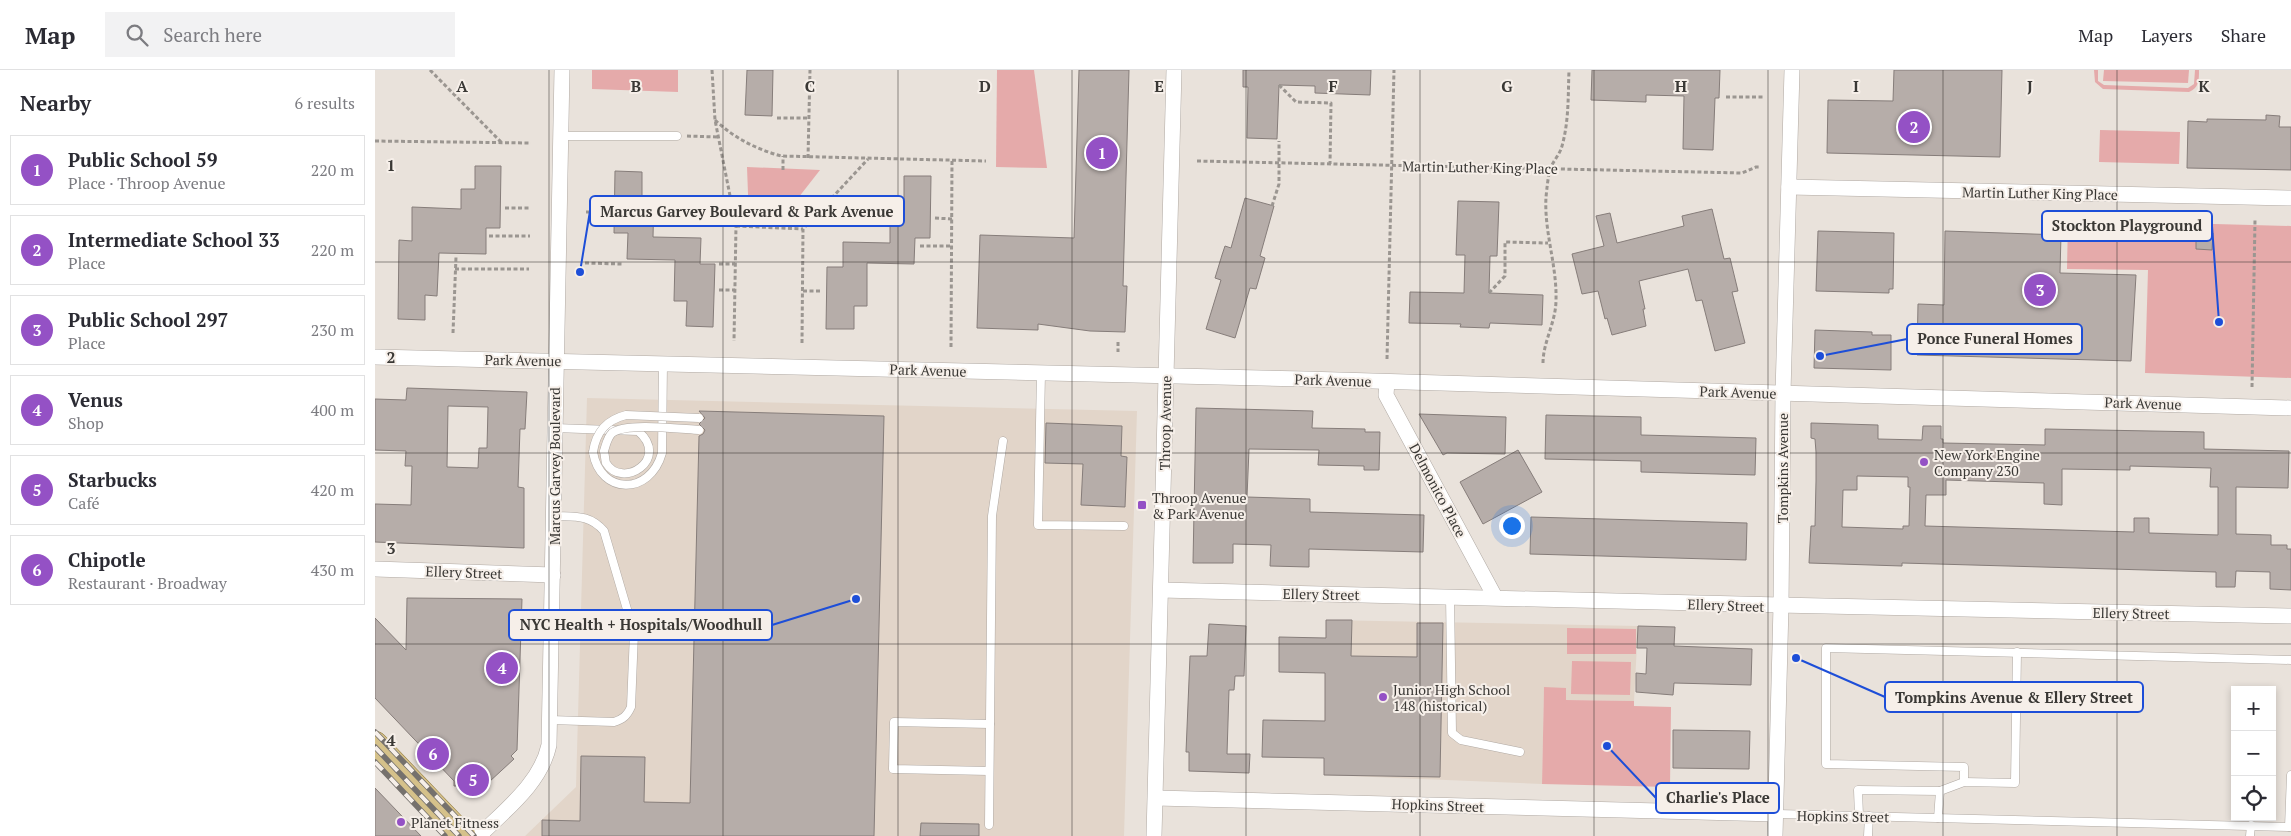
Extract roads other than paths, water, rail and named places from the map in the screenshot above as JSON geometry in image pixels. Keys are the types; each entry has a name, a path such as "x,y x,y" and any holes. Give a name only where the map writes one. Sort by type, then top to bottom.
{"main road":[{"path":"375,744 463,836"}],"street":[{"name":"Marcus Garvey Boulevard","path":"479,836 536,778 545,762 550,720 555,360 562,70"},
{"name":"Throop Avenue","path":"1154,836 1174,70"},
{"name":"Tompkins Avenue","path":"1775,836 1781,606 1783,393 1792,70"},
{"name":"Martin Luther King Place","path":"1789,187 2291,198"},
{"name":"Park Avenue","path":"375,357 1041,372 2291,408"},
{"name":"Delmonico Place","path":"1387,382 1386,395 1495,597"},
{"name":"Ellery Street","path":"375,569 553,575"},
{"name":"Ellery Street","path":"1161,590 1495,597 1781,606 2291,616"},
{"name":"Hopkins Street","path":"1156,798 1776,814"}],"lane":[{"path":"560,136 677,136"},
{"path":"663,363 662,453 659,464 652,474 641,482 630,486 616,482 603,475 595,465 593,452 595,439 603,426 615,418 626,415 699,418"},
{"path":"1041,372 1038,525 1124,526"},
{"path":"555,428 638,431 647,438 649,448 647,459 639,470 630,473 617,471 606,463 604,451 606,442 612,434 623,428 699,430"},
{"path":"989,825 992,516 1003,442"},
{"path":"550,720 614,722 622,720 628,714 631,707 633,633 604,531 587,518 554,516"},
{"path":"1450,596 1452,733 1461,740 1520,752"},
{"path":"1964,782 1964,768 1826,764 1826,648 2291,660"},
{"path":"1859,816 1858,790 1940,791 1964,782 2015,783 2017,652"},
{"path":"989,771 893,769 894,722 990,724"},
{"path":"2290,827 2291,775"},
{"path":"1938,818 1940,791"},
{"name":"Hopkins Street","path":"1776,814 2290,827"},
{"path":"1868,836 1869,816"},
{"path":"2251,825 2251,836"}],"railway":[{"path":"375,732 474,836"},
{"path":"375,747 459,836"},
{"path":"375,762 445,836"}],"place":[{"name":"Intermediate School 33","path":"1914,127"},
{"name":"Public School 59","path":"1102,153"},
{"name":"Marcus Garvey Boulevard & Park Avenue","path":"580,272"},
{"name":"Public School 297","path":"2040,290"},
{"name":"Stockton Playground","path":"2219,322"},
{"name":"Ponce Funeral Homes","path":"1820,356"},
{"name":"New York Engine Company 230","path":"1924,462"},
{"name":"Throop Avenue & Park Avenue","path":"1142,505"},
{"name":"NYC Health + Hospitals/Woodhull","path":"856,599"},
{"name":"Tompkins Avenue & Ellery Street","path":"1796,658"},
{"name":"Venus","path":"502,668"},
{"name":"Junior High School 148 (historical)","path":"1383,697"},
{"name":"Charlie's Place","path":"1607,746"},
{"name":"Chipotle","path":"433,754"},
{"name":"Starbucks","path":"473,780"},
{"name":"Planet Fitness","path":"401,822"}]}
